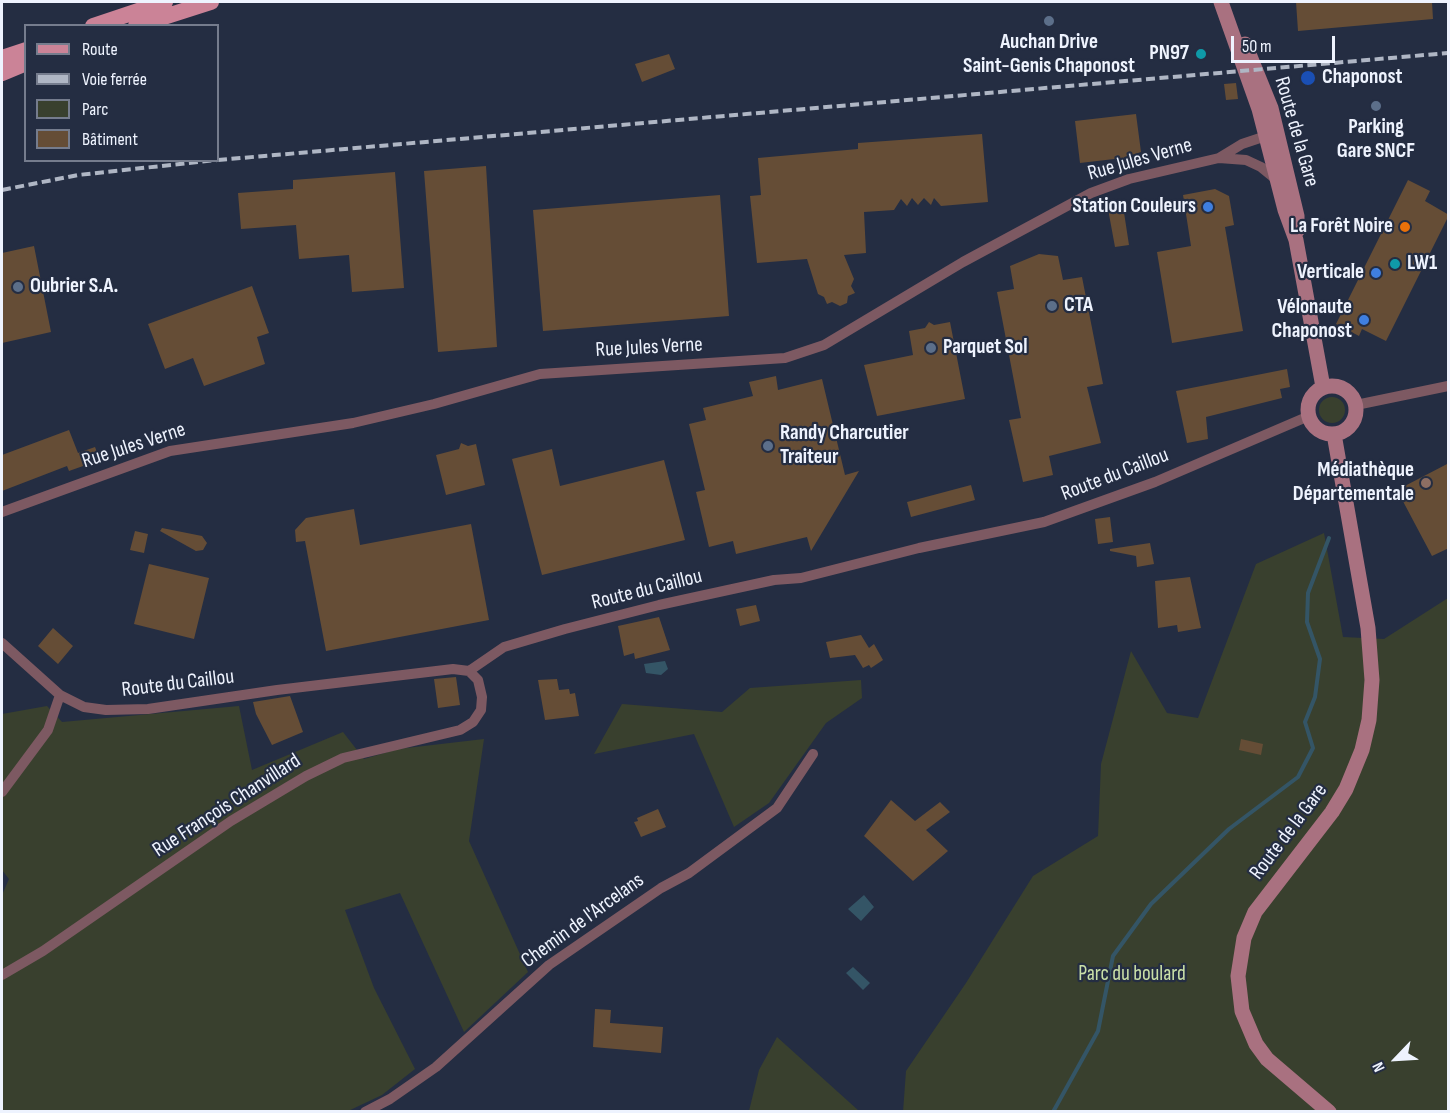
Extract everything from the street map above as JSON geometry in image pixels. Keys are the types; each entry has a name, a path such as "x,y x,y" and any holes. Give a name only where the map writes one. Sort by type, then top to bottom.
{"main road":[{"path":"99,24 165,2"},
{"path":"142,24 211,2"},
{"name":"Route de la Gare","path":"1222,4 1266,136 1296,240 1323,387"},
{"name":"Route de la Gare","path":"1222,4 1250,53 1271,108 1297,216 1296,240"},
{"path":"2,58 24,51"},
{"path":"2,73 24,64"},
{"path":"1323,387 1343,388 1353,398 1356,405 1354,421 1342,432 1334,434 1318,429 1309,416 1309,402 1323,387"},
{"name":"Route de la Gare","path":"1329,1112 1267,1059 1256,1044 1242,1011 1238,976 1244,938 1256,912 1342,796 1362,750 1369,720 1372,680 1368,628 1334,434"}],"street":[{"name":"Rue Jules Verne","path":"2,512 170,451 353,423 435,404 540,374 785,358 824,345 963,262 1091,193 1129,179 1219,158 1242,144 1266,136"},
{"path":"1219,158 1246,160 1261,167 1277,180"},
{"path":"1356,405 1449,386"},
{"name":"Route du Caillou","path":"2,643 60,695 84,707 123,711 453,669 469,671 504,647 565,629 658,605 774,580 801,578 919,548 1034,524 1118,496 1309,416"},
{"name":"Rue François Chanvillard","path":"2,975 43,951 231,821 306,776 364,751 460,730 472,722 481,710 482,697 478,680 469,671"},
{"path":"2,792 48,730 60,695"},
{"name":"Chemin de l'Arcelans","path":"365,1112 390,1099 436,1067 549,965 661,888 689,873 777,808 813,754"}],"green space":[{"path":"1332,397 1341,401 1345,410 1341,419 1332,423 1323,419 1319,410 1323,401"},
{"name":"Parc du boulard","path":"1324,533 1343,637 1384,639 1448,598 1448,1111 903,1112 906,1071 966,983 1033,876 1098,836 1101,764 1131,651 1167,713 1198,718 1256,564"},
{"path":"861,680 862,698 826,723 769,803 734,827 694,734 594,754 622,704 722,712 750,688"},
{"path":"47,706 62,722 239,706 252,770 343,732 364,759 398,749 484,739 469,841 528,972 464,1032 400,893 345,910 374,988 415,1069 382,1095 346,1112 2,1111 2,895 9,879 2,870 2,714"},
{"path":"777,1037 859,1111 749,1111 759,1070"}],"water":[{"path":"665,661 668,669 661,675 646,673 644,664"},
{"path":"864,895 874,907 861,921 848,909"},
{"path":"853,967 870,983 863,990 846,973"}],"building":[{"path":"1296,2 1432,2 1433,19 1298,31"},
{"path":"669,54 675,69 642,82 635,64"},
{"path":"1236,83 1238,99 1226,100 1224,84"},
{"path":"1136,114 1141,152 1123,158 1080,163 1075,121"},
{"path":"982,134 988,202 941,206 934,198 931,205 924,198 918,205 912,198 907,206 901,199 894,210 864,212 866,253 844,255 854,279 851,286 855,293 848,296 847,303 840,306 832,302 827,304 824,297 818,294 807,259 757,263 750,196 761,195 758,158 858,149 858,143"},
{"path":"486,166 497,347 438,352 424,171"},
{"path":"395,172 404,288 352,292 349,255 299,259 296,225 241,229 238,193 293,189 293,180"},
{"name":"LW1","path":"1408,180 1430,191 1425,201 1449,215 1386,341 1362,329 1359,336 1336,324"},
{"path":"1215,189 1229,196 1234,225 1225,227 1243,331 1172,343 1157,252 1191,246 1183,195"},
{"path":"720,195 729,316 543,331 533,210"},
{"path":"1123,206 1129,245 1115,247 1108,209"},
{"path":"34,246 51,332 2,343 2,253"},
{"path":"1039,254 1058,256 1063,280 1082,277 1103,384 1087,387 1101,443 1049,456 1053,475 1023,482 1009,420 1021,418 997,292 1014,289 1010,266"},
{"path":"252,286 269,333 257,337 265,364 204,386 193,358 165,369 148,324"},
{"path":"929,322 934,325 950,322 965,399 877,416 864,365 913,355 909,331 925,328"},
{"path":"1287,369 1290,387 1280,389 1282,398 1206,417 1208,439 1187,443 1176,391"},
{"path":"776,376 778,390 822,379 845,475 859,471 811,551 807,537 736,554 733,541 709,547 696,492 705,490 689,424 706,420 703,408 753,396 749,382"},
{"path":"69,430 78,453 95,447 100,460 69,471 67,466 2,491 2,455"},
{"path":"461,443 468,446 476,444 485,485 446,495 436,455 459,449"},
{"path":"552,449 560,486 664,460 685,540 542,575 512,459"},
{"path":"1449,463 1449,548 1432,556 1397,490"},
{"path":"971,485 975,500 911,517 907,502"},
{"path":"354,509 360,545 471,524 489,620 326,651 305,541 296,542 295,530 306,518"},
{"path":"1110,517 1113,542 1098,544 1095,519"},
{"path":"162,528 202,536 207,543 203,550 196,551 160,531"},
{"path":"135,531 148,534 144,553 130,550"},
{"path":"1150,543 1154,564 1137,567 1136,556 1110,551 1110,549"},
{"path":"149,564 209,578 194,639 134,624"},
{"path":"1190,577 1201,628 1178,632 1177,625 1158,628 1155,581"},
{"path":"756,605 760,621 740,626 736,609"},
{"path":"659,617 670,650 635,659 634,653 624,656 618,626"},
{"path":"53,628 73,646 58,664 38,646"},
{"path":"861,635 869,648 874,644 883,660 871,668 869,665 863,668 855,655 830,658 826,642"},
{"path":"456,677 460,705 438,708 434,679"},
{"path":"557,679 559,690 569,689 570,694 575,693 579,716 545,720 538,680"},
{"path":"290,696 303,732 272,745 256,714 253,702"},
{"path":"1241,739 1263,744 1261,755 1239,750"},
{"path":"891,800 915,821 940,802 950,812 926,830 948,851 913,881 864,836"},
{"path":"658,809 666,827 641,837 634,822 638,821 637,818"},
{"path":"595,1009 611,1010 610,1023 663,1027 661,1053 593,1047"}],"waterway":[{"path":"1053,1112 1098,1031 1113,956 1151,904 1229,829 1298,777 1313,748 1305,722 1315,697 1320,659 1307,622 1308,593 1329,538"}],"railway":[{"path":"219,160 1448,53"},
{"path":"2,190 78,175 198,162"}],"place":[{"name":"Auchan Drive Saint-Genis Chaponost","path":"1049,21"},
{"name":"PN97","path":"1201,54"},
{"name":"Chaponost","path":"1308,78"},
{"name":"Parking Gare SNCF","path":"1376,106"},
{"name":"Station Couleurs","path":"1208,207"},
{"name":"La Forêt Noire","path":"1405,227"},
{"name":"LW1","path":"1395,264"},
{"name":"Verticale","path":"1376,273"},
{"name":"Oubrier S.A.","path":"18,287"},
{"name":"CTA","path":"1052,306"},
{"name":"Vélonaute Chaponost","path":"1364,320"},
{"name":"Parquet Sol","path":"931,348"},
{"name":"Randy Charcutier Traiteur","path":"768,446"},
{"name":"Médiathèque Départementale","path":"1426,483"}]}
